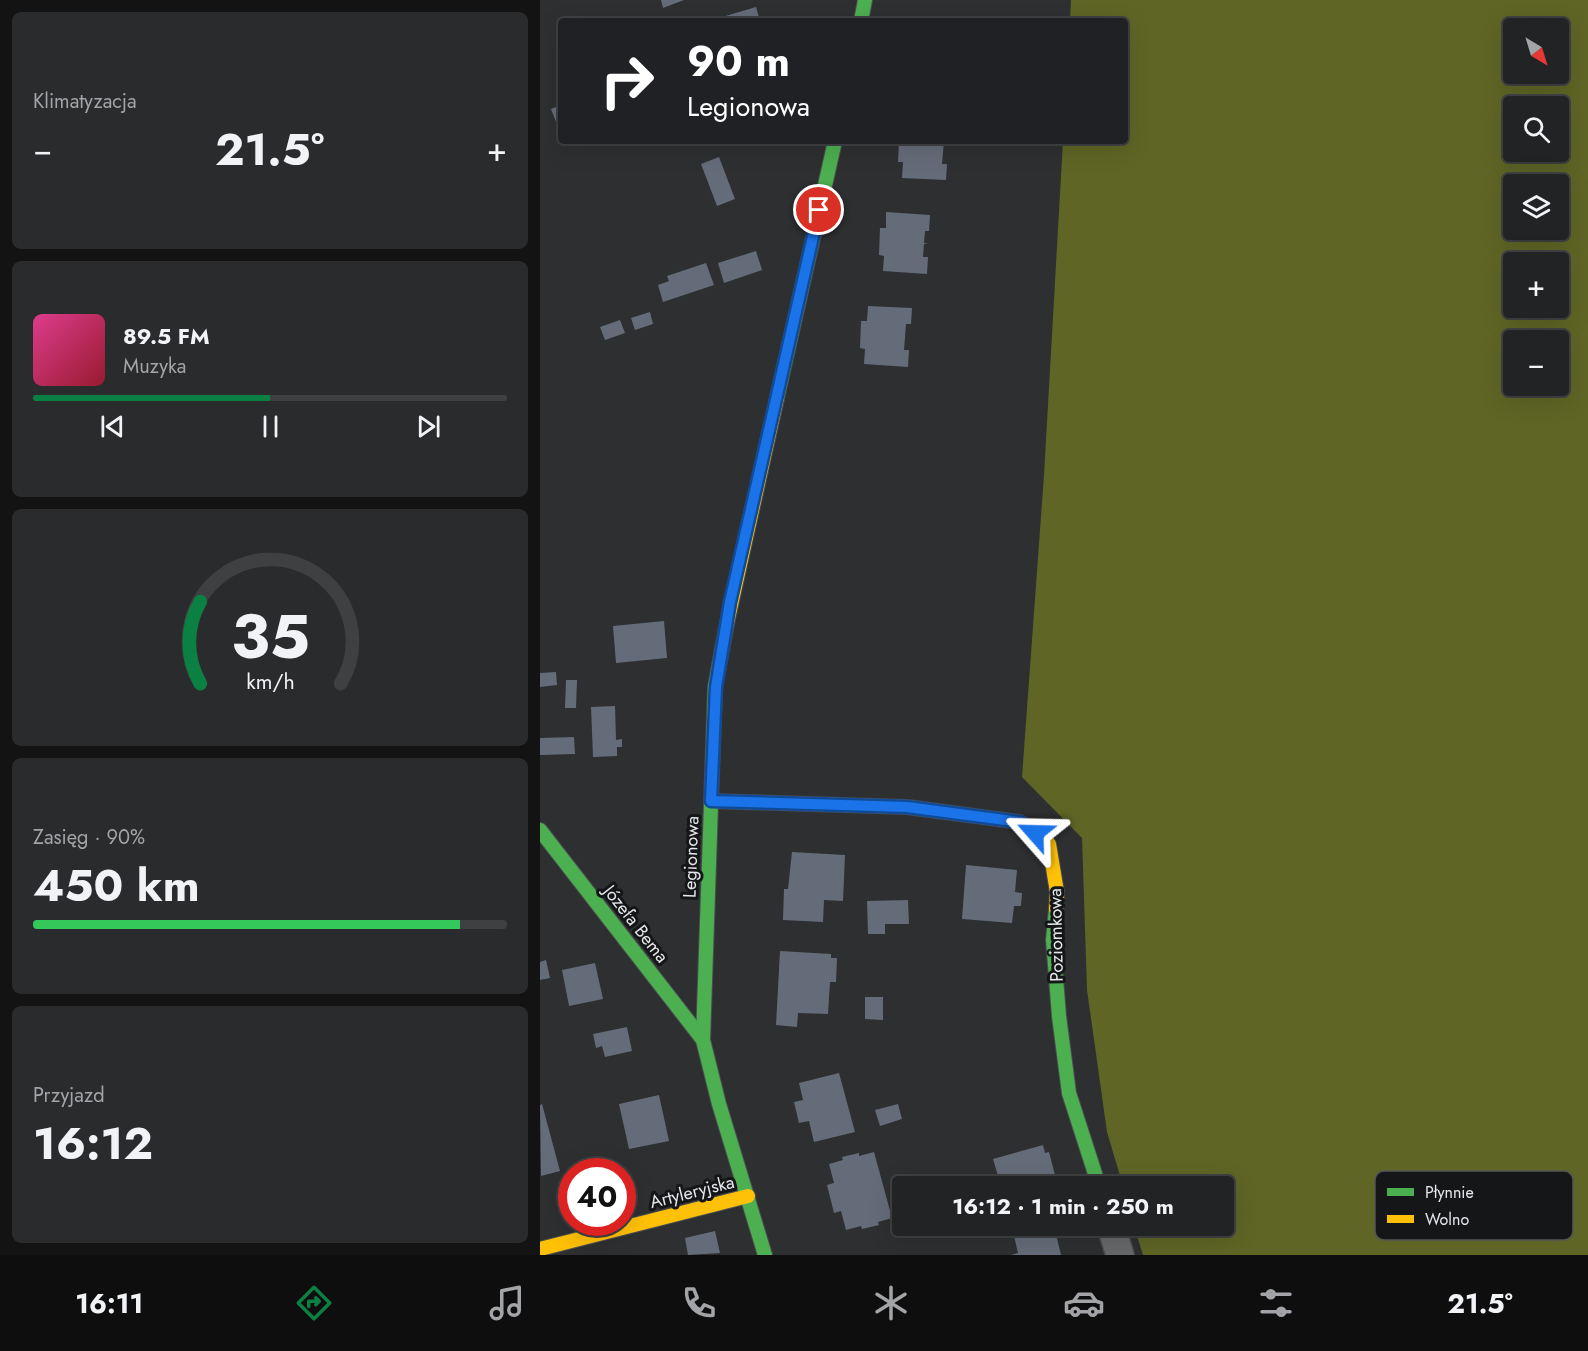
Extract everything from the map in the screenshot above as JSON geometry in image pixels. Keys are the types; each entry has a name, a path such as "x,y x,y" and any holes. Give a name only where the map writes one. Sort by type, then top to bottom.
{"street":[{"path":"862,18 866,0"},
{"name":"Legionowa","path":"765,1255 719,1104 703,1040 716,687 730,602 834,144"},
{"name":"Poziomkowa","path":"711,801 907,807 1020,822 1050,844 1057,892 1053,940 1059,1016 1069,1093 1096,1176"},
{"name":"Józefa Bema","path":"540,830 703,1040"},
{"name":"Artyleryjska","path":"540,1249 748,1196"},
{"path":"1114,1236 1120,1255"}],"green space":[{"path":"1071,0 1588,0 1588,1255 1143,1255 1137,1236 1234,1236 1234,1176 1120,1176 1107,1132 1087,990 1082,838 1022,777 1044,475 1063,144 1128,144 1128,18 1070,18"}],"building":[{"path":"661,0 684,0 663,8"},
{"path":"756,7 759,18 719,18"},
{"path":"558,106 558,127 551,109"},
{"path":"899,144 944,144 942,164 947,164 946,180 902,178 903,162 898,162"},
{"path":"719,157 735,199 717,206 701,164"},
{"path":"886,212 930,215 929,231 925,231 924,243 928,244 924,244 923,257 928,257 927,274 883,271 884,256 879,255 880,228 886,228"},
{"path":"756,251 762,270 724,283 718,263"},
{"path":"706,263 714,285 663,302 658,285 669,281 667,276"},
{"path":"868,306 912,308 911,324 906,324 904,350 909,350 908,367 864,364 865,349 860,348 861,321 867,321"},
{"path":"650,312 653,324 635,330 631,318"},
{"path":"620,320 625,333 605,340 600,327"},
{"path":"664,621 667,658 616,663 613,626"},
{"path":"556,672 557,685 540,687 540,673"},
{"path":"566,680 577,680 576,708 565,708"},
{"path":"615,706 616,740 622,739 622,747 617,747 617,756 593,757 591,707"},
{"path":"574,737 575,754 540,755 540,738"},
{"path":"792,852 845,855 843,901 824,900 823,922 783,920 784,889 788,889"},
{"path":"966,865 1017,870 1015,892 1022,893 1021,906 1014,906 1012,923 962,919"},
{"path":"908,900 909,924 885,924 885,934 868,934 867,901"},
{"path":"780,951 831,954 831,958 837,958 836,982 830,982 828,1014 798,1013 797,1027 776,1025"},
{"path":"546,960 550,978 540,980 540,962"},
{"path":"595,963 603,999 569,1006 562,970"},
{"path":"865,997 883,997 883,1020 865,1019"},
{"path":"627,1027 632,1051 605,1057 602,1046 596,1048 593,1034"},
{"path":"839,1073 855,1132 814,1142 809,1121 799,1123 794,1102 803,1100 799,1083"},
{"path":"659,1095 669,1141 629,1149 619,1104"},
{"path":"542,1104 558,1164 558,1172 541,1176 540,1105"},
{"path":"898,1104 902,1119 880,1126 875,1110"},
{"path":"1043,1145 1045,1153 1049,1152 1055,1176 998,1176 993,1159"},
{"path":"874,1152 892,1218 878,1222 879,1225 846,1230 841,1211 834,1213 827,1185 834,1183 829,1164 843,1160 842,1157 859,1153 859,1156"},
{"path":"715,1231 720,1253 688,1255 685,1238"},
{"path":"1014,1236 1056,1236 1061,1255 1011,1255 1018,1253"}],"traffic: fast":[{"path":"862,18 865,0"},
{"path":"777,398 834,144"},
{"path":"727,623 715,687 703,1040 719,1104 765,1255"},
{"path":"540,830 703,1040"},
{"path":"1056,909 1053,940 1059,1016 1069,1093 1096,1176"}],"traffic: slow":[{"path":"727,623 777,398"},
{"path":"711,801 907,807 1020,822 1049,844 1057,892 1056,909"},
{"path":"540,1249 748,1196"}],"route":[{"path":"819,210 730,602 716,687 711,801 907,807 1020,822 1035,833"}]}
